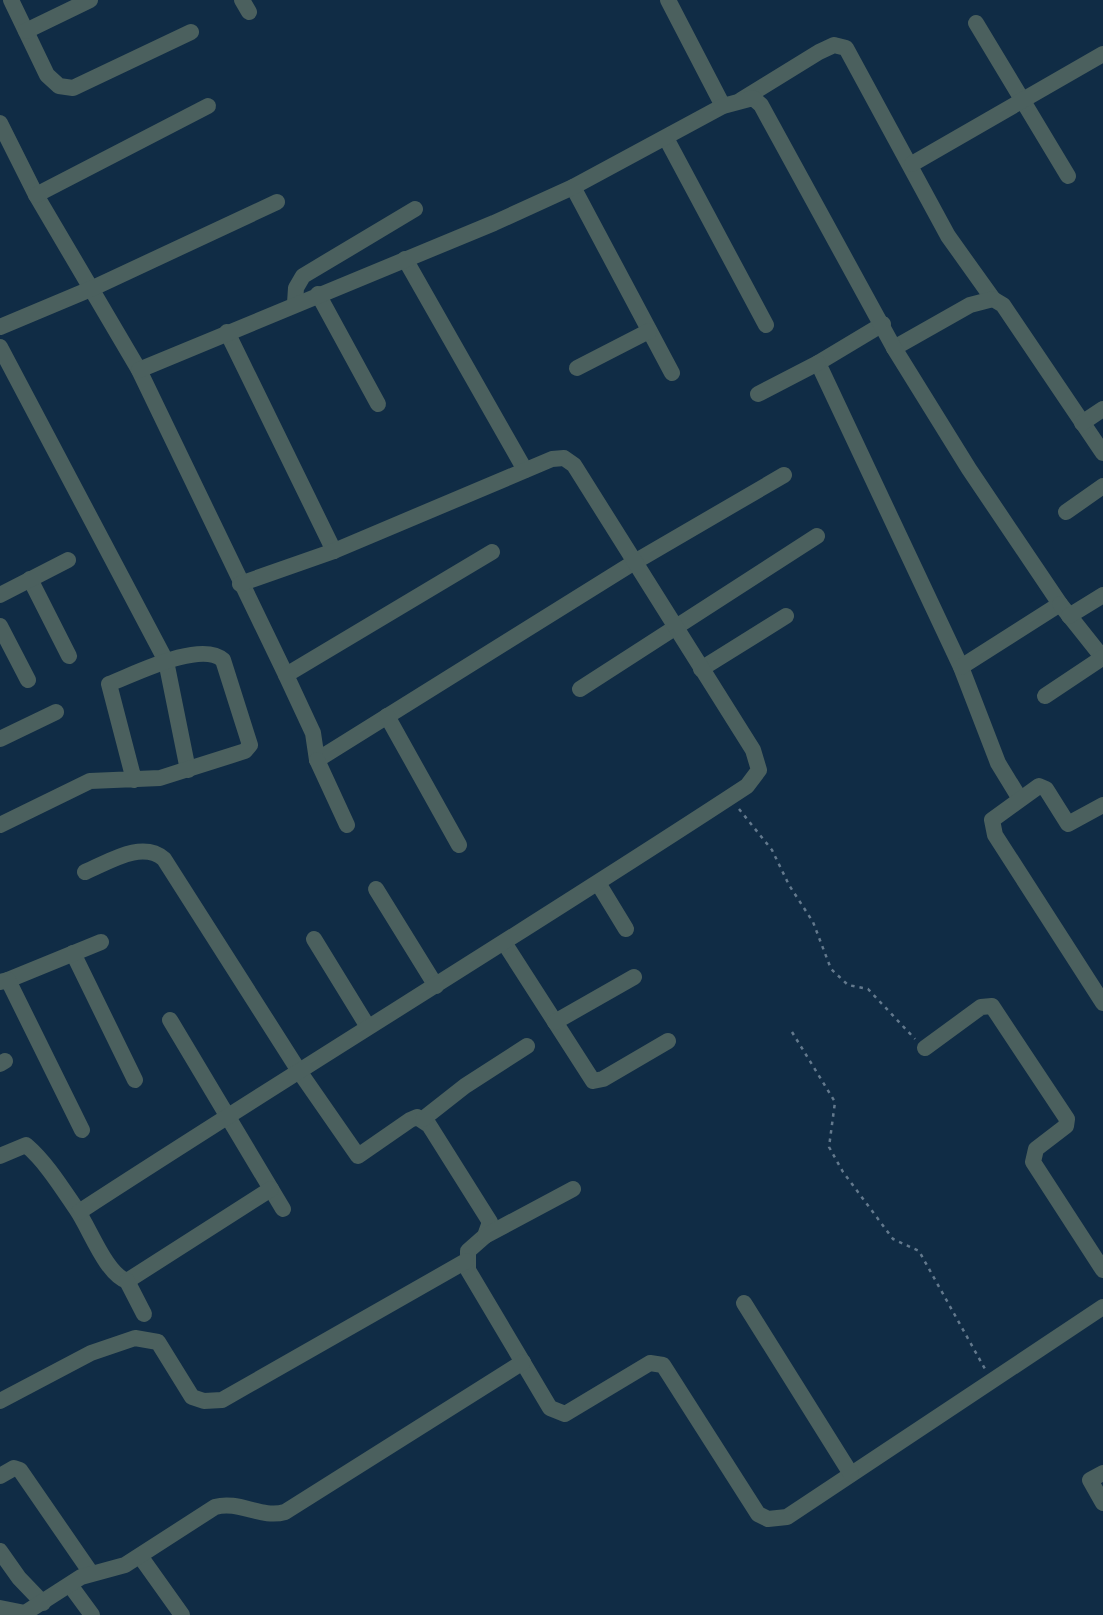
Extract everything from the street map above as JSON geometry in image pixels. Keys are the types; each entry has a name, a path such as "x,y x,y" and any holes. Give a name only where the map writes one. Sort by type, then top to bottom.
{"street":[{"path":"10,0 47,75 58,86 73,88 191,32"},
{"path":"26,31 90,0"},
{"path":"668,0 723,106"},
{"path":"976,23 1068,176"},
{"path":"741,100 819,52 834,45 846,48 912,164 948,236 993,299 1003,305 1103,453"},
{"path":"912,164 1103,54"},
{"path":"139,370 573,187 723,106 753,98 761,105 894,348 969,469 1065,610 1103,658 1045,696"},
{"path":"36,195 208,106"},
{"path":"0,124 36,195 139,370 313,733 317,760 347,825"},
{"path":"666,138 766,325"},
{"path":"573,187 671,373"},
{"path":"0,327 93,288 277,201"},
{"path":"295,303 296,288 303,276 415,209"},
{"path":"405,259 525,470"},
{"path":"318,294 378,404"},
{"path":"894,348 970,305 993,299"},
{"path":"758,394 818,363 883,324"},
{"path":"577,368 649,331"},
{"path":"227,332 334,551"},
{"path":"0,347 166,662 188,770"},
{"path":"818,363 961,667 998,762 1020,799"},
{"path":"1082,423 1103,409"},
{"path":"79,1212 598,884 747,786 759,770 752,750 574,466 564,458 552,459 334,551 240,584"},
{"path":"317,760 633,563 783,475"},
{"path":"1066,512 1103,486"},
{"path":"580,689 817,536"},
{"path":"286,675 492,552"},
{"path":"0,595 68,560"},
{"path":"30,579 69,656"},
{"path":"961,667 1065,610 1103,595"},
{"path":"701,669 786,616"},
{"path":"0,626 28,680"},
{"path":"0,825 90,781 109,778 134,780 188,770 245,751 250,745 223,660 206,652 166,662 109,684 134,780"},
{"path":"0,739 56,712"},
{"path":"387,716 459,845"},
{"path":"1103,805 1068,824 1046,789 1039,786 992,820 995,835 1103,1003"},
{"path":"85,872 144,850 154,850 164,859 242,984 358,1156 411,1119 423,1119 465,1086 527,1046"},
{"path":"598,884 626,929"},
{"path":"376,889 436,986"},
{"path":"314,939 369,1027"},
{"path":"82,1130 4,981 101,942"},
{"path":"505,944 589,1077 597,1081 668,1041"},
{"path":"73,953 135,1080"},
{"path":"555,1022 634,977"},
{"path":"925,1048 981,1007 992,1006 1067,1119 1066,1126 1036,1149 1033,1162 1103,1270"},
{"path":"170,1020 284,1209"},
{"path":"423,1119 487,1215 489,1230 485,1236"},
{"path":"0,1156 26,1145 36,1153 79,1212 114,1273 127,1281 144,1314"},
{"path":"127,1281 271,1189"},
{"path":"573,1189 485,1236 468,1251 466,1261 550,1408 558,1414 565,1414 650,1363 663,1365 758,1514 768,1520 787,1517 1103,1307"},
{"path":"0,1401 91,1353 135,1338 158,1342 192,1397 204,1401 222,1400 466,1261"},
{"path":"744,1303 851,1474"},
{"path":"0,1608 25,1614 91,1573 125,1565 215,1507 228,1503 269,1513 285,1512 523,1362"},
{"path":"0,1476 14,1468 20,1470 91,1573"},
{"path":"1103,1473 1090,1480 1103,1503"},
{"path":"0,1551 43,1603"},
{"path":"140,1556 182,1615"},
{"path":"70,1585 92,1615"}],"path":[{"path":"730,797 772,850 789,885 813,922 831,969 848,985 868,989 903,1029 925,1048"},
{"path":"792,1032 835,1102 829,1147 843,1172 892,1239 919,1251 992,1381"}]}
